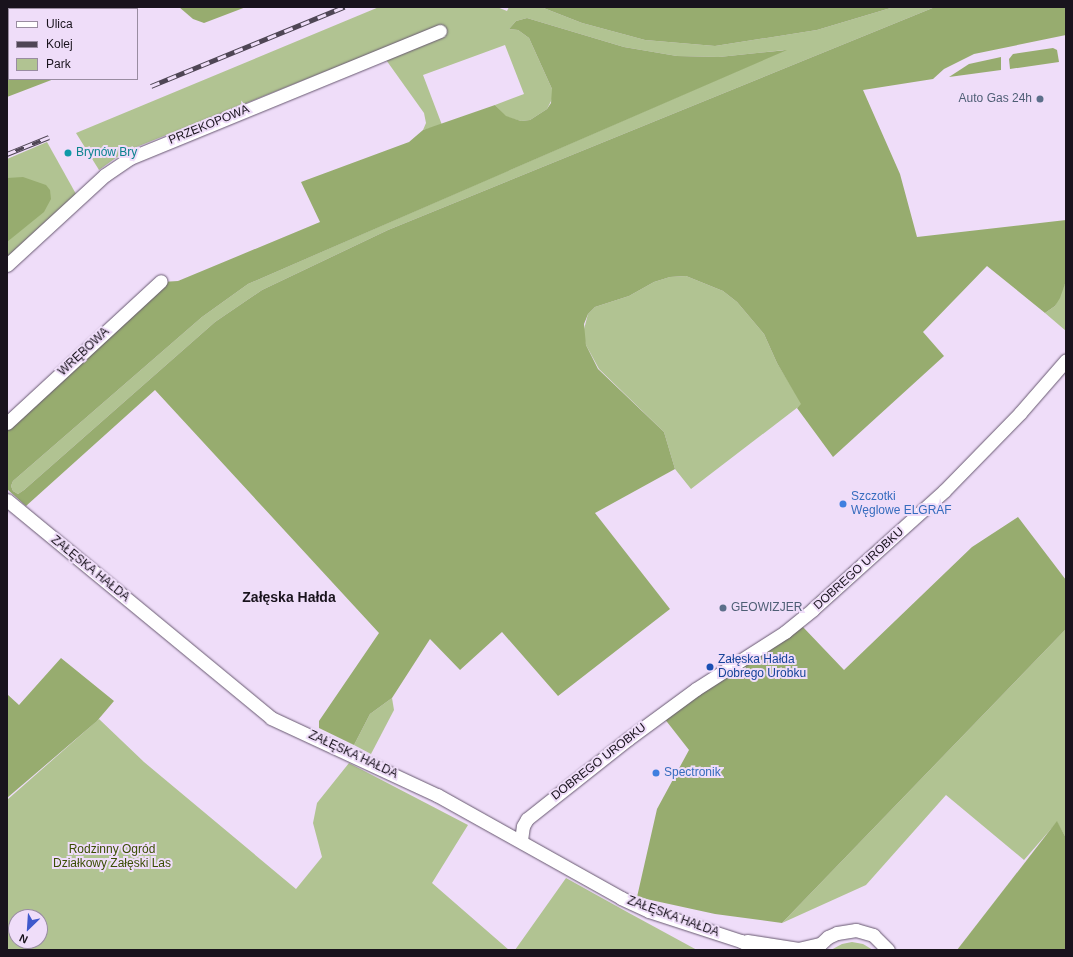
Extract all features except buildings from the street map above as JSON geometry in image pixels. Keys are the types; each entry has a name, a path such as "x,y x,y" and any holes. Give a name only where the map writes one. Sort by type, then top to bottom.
{"street":[{"name":"PRZEKOPOWA","path":"7,265 105,175 130,158 440,31"},
{"name":"WRĘBOWA","path":"7,423 161,281"},
{"name":"DOBREGO UROBKU","path":"521,840 522,826 527,820 589,770 665,710 785,632 813,609 944,491 1020,413 1066,360"},
{"name":"ZAŁĘSKA HAŁDA","path":"7,500 271,718 431,792 521,840 621,898 650,911 741,941 758,950"},
{"path":"817,947 837,933 856,930 873,935 888,950"},
{"name":"ZAŁĘSKA HAŁDA","path":"741,941 798,949 817,947"}],"green space":[{"path":"179,7 246,7 204,23 193,19"},
{"path":"379,7 497,7 507,11 509,7 541,7 582,23 645,40 715,46 817,30 894,7 935,7 388,230 262,290 215,322 24,490 18,494 13,491 11,486 13,481 202,317 248,284 785,50 719,57 677,56 624,47 527,18 516,21 509,29 518,30 529,38 552,89 553,97 547,109 530,120 521,121 506,117 495,105 524,94 505,45 423,75 442,125 423,130 426,123 424,113 379,50 124,152 99,170 76,133"},
{"path":"541,7 894,7 817,30 715,46 645,40 582,23"},
{"path":"935,7 1066,7 1066,35 974,54 944,69 933,79 863,90 900,174 917,237 1066,220 1066,281 1060,298 1055,306 1045,313 987,266 923,332 944,356 833,457 797,408 801,404 777,363 764,334 737,302 723,291 686,276 670,277 654,282 629,296 595,307 588,314 584,324 586,345 598,369 664,432 675,469 595,513 670,609 558,696 502,632 460,670 430,639 392,698 370,714 354,745 319,728 319,721 379,633 155,390 26,506 7,489 7,425 162,282 178,281 320,222 301,182 409,142 423,130 495,105 506,116 521,121 530,120 547,109 551,103 552,89 529,38 518,30 509,29 516,21 527,18 624,47 677,56 719,57 787,50 248,284 202,317 13,481 11,486 13,491 18,494 24,490 215,322 262,290 388,230"},
{"path":"1053,48 1057,50 1059,62 1010,69 1009,59 1013,54"},
{"path":"8,56 8,80 51,80 7,97"},
{"path":"1001,57 1001,70 949,77 969,64"},
{"path":"47,142 76,194 7,257 7,159"},
{"path":"23,177 46,185 50,190 51,199 44,212 7,242 7,178"},
{"path":"686,276 723,291 737,302 764,334 777,363 802,404 691,489 675,469 664,432 599,369 586,345 583,333 588,314 595,307 629,296 654,282 670,277"},
{"path":"1066,281 1066,331 1045,313 1055,306"},
{"path":"1018,517 1066,580 1066,629 782,923 715,914 637,897 657,809 689,750 664,718 802,626 844,670 972,547"},
{"path":"1066,629 1066,838 1057,822 1024,860 946,795 866,885 782,923"},
{"path":"61,658 114,701 97,721 7,798 7,694 19,705"},
{"path":"392,698 394,710 371,754 354,745 370,714"},
{"name":"Rodzinny Ogród Działkowy Załęski Las","path":"99,719 144,762 296,889 322,857 313,823 317,803 349,763 468,825 432,883 509,950 7,950 7,800"},
{"path":"1057,821 1066,838 1066,950 957,950"},
{"path":"566,878 629,913 697,950 515,950"},
{"path":"852,942 863,944 873,950 831,950 842,944"}],"railway":[{"path":"151,86 344,7"},
{"path":"7,154 49,137"}],"place":[{"name":"Auto Gas 24h","path":"1040,99"},
{"name":"Brynów Bry","path":"68,153"},
{"name":"Szczotki Węglowe ELGRAF","path":"843,504"},
{"name":"GEOWIZJER","path":"723,608"},
{"name":"Załęska Hałda Dobrego Urobku","path":"710,667"},
{"name":"Spectronik","path":"656,773"}],"district":[{"name":"Załęska Hałda","path":"289,597"}]}
